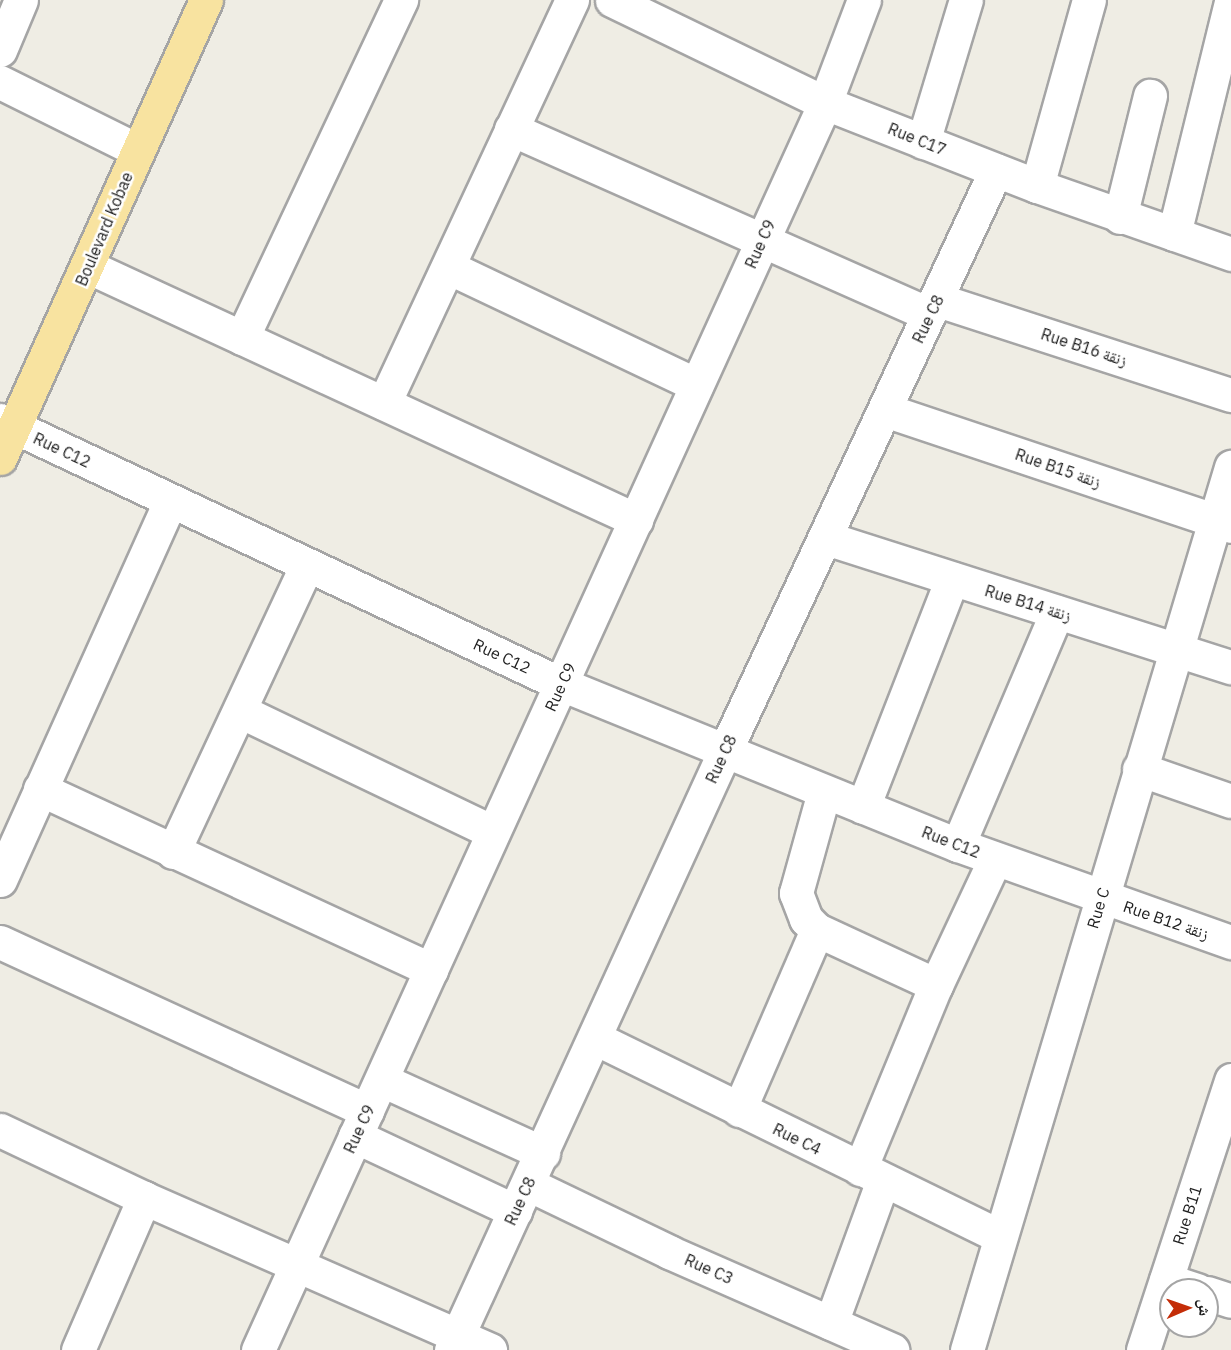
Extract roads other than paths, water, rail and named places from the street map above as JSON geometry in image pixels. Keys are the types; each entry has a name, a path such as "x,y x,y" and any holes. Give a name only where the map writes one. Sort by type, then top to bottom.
{"main road":[{"name":"Boulevard Kobae","path":"0,458 7,424 89,267 137,150 207,0"}],"street":[{"path":"0,50 21,0"},
{"path":"242,338 401,0"},
{"path":"384,404 572,0"},
{"name":"Rue C17","path":"612,0 825,103 1120,217 1231,254"},
{"path":"924,142 966,0"},
{"path":"1037,186 1089,0"},
{"path":"1174,234 1231,2"},
{"name":"Rue C9","path":"258,1350 825,103 861,11"},
{"path":"0,82 137,150"},
{"path":"1120,217 1150,96"},
{"name":"Rue B16 زنقة","path":"511,129 763,239 933,307 1231,395"},
{"name":"Rue C8","path":"455,1342 724,753 996,170"},
{"path":"89,267 636,520"},
{"path":"448,267 696,385"},
{"name":"Rue B15 زنقة","path":"885,410 1222,523"},
{"name":"Rue C12","path":"7,424 561,684 724,753 1101,899"},
{"name":"Rue C","path":"967,1350 1175,649 1222,523 1231,467"},
{"path":"0,880 170,501"},
{"name":"Rue B14 زنقة","path":"826,538 1231,667"},
{"path":"173,852 307,565"},
{"path":"863,807 952,579"},
{"path":"958,845 1057,612"},
{"path":"240,711 493,832"},
{"path":"1139,769 1231,801"},
{"path":"40,789 431,970"},
{"path":"824,792 796,893 806,919 817,930 936,985"},
{"path":"831,1323 872,1175 936,985 995,859"},
{"name":"Rue B12 زنقة","path":"1101,899 1231,942"},
{"path":"739,1110 817,930"},
{"name":"Rue C3","path":"0,942 361,1124 521,1197 892,1350"},
{"name":"Rue C4","path":"595,1038 1000,1236"},
{"path":"382,1080 543,1153"},
{"name":"Rue B11","path":"1167,1278 1231,1080"},
{"path":"0,1130 455,1342 490,1350"},
{"path":"78,1350 144,1198"},
{"name":"Rue B11","path":"1143,1350 1159,1301"}]}
